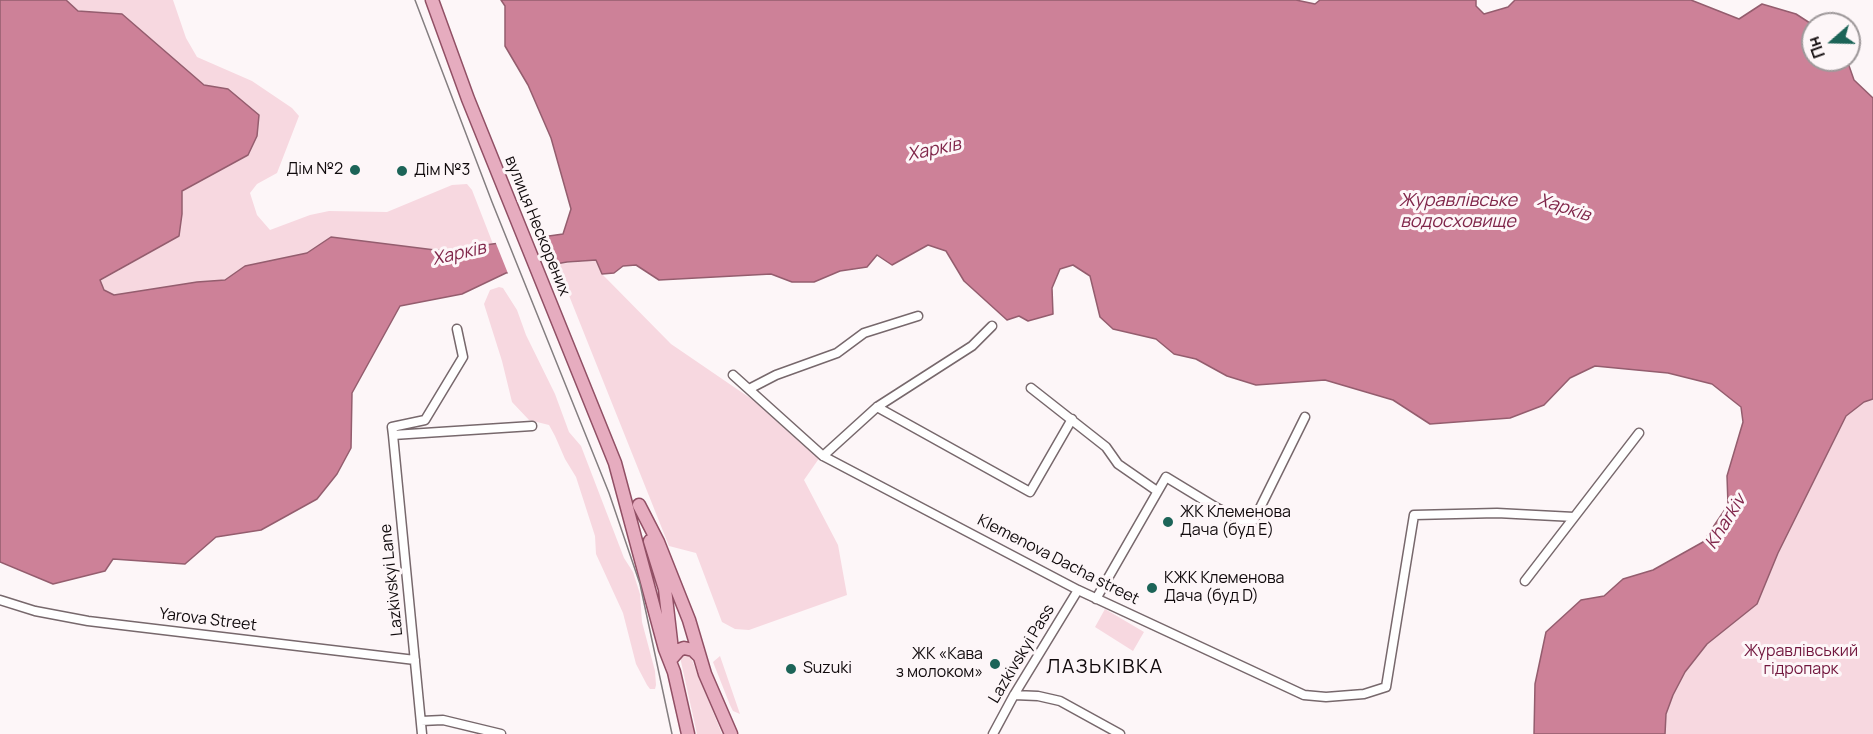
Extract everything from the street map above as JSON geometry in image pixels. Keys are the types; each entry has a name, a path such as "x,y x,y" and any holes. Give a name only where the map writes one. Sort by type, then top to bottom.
{"main road":[{"name":"вулиця Нескорених","path":"432,0 468,99 633,507 665,649 673,664"},
{"path":"633,507 665,590 699,656 731,734"},
{"path":"633,507 658,542 688,620 699,656"},
{"name":"вулиця Нескорених","path":"665,590 673,664 687,734"},
{"path":"673,664 684,648 693,650 699,656"}],"street":[{"path":"748,389 776,375 837,353 864,333 918,316"},
{"path":"823,456 877,407 972,346 992,326"},
{"path":"457,329 463,357 458,366 425,420 392,427 393,435 532,426"},
{"name":"Klemenova Dacha street","path":"733,375 823,456 1096,599 1304,695 1364,694 1386,687 1413,515 1497,513 1574,517"},
{"path":"1031,388 1106,447 1118,464 1157,492"},
{"path":"877,407 1030,492 1072,419"},
{"path":"1096,599 1166,477 1243,521 1254,519 1305,417"},
{"path":"1525,581 1639,433"},
{"name":"Lazkivskyi Lane","path":"393,435 422,734"},
{"name":"Lazkivskyi Pass","path":"993,734 1078,590"},
{"name":"Yarova Street","path":"0,600 34,611 88,621 415,660"},
{"path":"1014,695 1038,696 1060,701 1120,734"},
{"path":"421,721 443,720 501,734"}],"green space":[{"path":"66,0 173,0 186,38 197,57 252,81 292,108 299,116 277,173 257,184 250,193 257,215 270,230 310,215 329,211 387,212 452,185 467,184 472,190 493,244 443,251 331,237 307,253 225,280 114,295 104,290 100,281 179,236 182,191 248,155 228,89 204,85 122,14 78,11"},
{"path":"597,260 602,274 671,344 772,413 820,457 804,480 838,545 847,595 749,630 735,629 722,622 696,553 669,546 558,268 559,264"},
{"path":"503,288 517,310 526,335 555,394 569,432 581,446 624,558 633,572 640,594 642,622 655,671 655,689 650,689 636,664 623,613 596,554 595,536 576,477 549,425 529,420 512,402 484,304 490,290"},
{"name":"Журавлівський гідропарк","path":"1873,399 1873,734 1665,734 1666,714 1685,672 1707,644 1757,604 1778,553 1846,416 1864,402"},
{"path":"1105,609 1144,632 1133,651 1095,627"},
{"path":"689,653 722,734 697,734 680,657 681,654"},
{"path":"720,656 740,714 733,711 713,662"}],"water":[{"name":"Журавлівське водосховище","path":"0,0 66,0 78,11 122,14 204,85 228,89 259,115 257,136 248,155 182,191 179,236 100,280 104,290 114,295 225,280 245,266 307,253 331,237 443,251 563,234 571,209 551,138 528,85 505,46 505,6 501,0 1296,0 1315,4 1320,0 1476,0 1476,6 1484,14 1508,7 1515,0 1691,0 1739,19 1762,4 1801,17 1801,72 1851,72 1854,80 1873,98 1873,399 1864,402 1846,416 1778,553 1757,604 1707,644 1685,672 1666,714 1665,734 1534,734 1535,684 1546,632 1581,600 1604,596 1623,579 1653,570 1703,542 1728,505 1727,476 1743,422 1741,407 1712,384 1668,373 1595,366 1570,378 1544,405 1510,418 1430,424 1393,400 1325,380 1256,385 1227,376 1196,359 1174,354 1156,339 1113,329 1100,317 1090,276 1073,265 1060,269 1052,288 1053,314 1028,321 1019,316 1007,320 964,281 946,251 928,245 892,265 877,255 867,267 840,271 814,282 792,282 771,274 659,280 636,265 623,266 614,273 602,274 596,260 567,262 506,273 462,294 400,306 352,393 351,448 337,474 317,499 261,530 216,537 185,564 113,559 105,571 53,584 0,562"}],"pier":[{"path":"543,234 556,267 509,276 495,241"}],"tram line":[{"path":"415,0 492,202 609,493 640,584 672,734"}],"place":[{"name":"Дім №2","path":"355,170"},
{"name":"Дім №3","path":"402,171"},
{"name":"ЖК Клеменова Дача (буд Е)","path":"1168,522"},
{"name":"КЖК Клеменова Дача (буд D)","path":"1152,588"},
{"name":"ЖК «Кава з молоком»","path":"995,664"},
{"name":"Suzuki","path":"791,669"}],"district":[{"name":"ЛАЗЬКІВКА","path":"1105,667"}],"water label":[{"name":"Харків","path":"934,150"},
{"name":"Харків","path":"1564,208"},
{"name":"Харків","path":"459,254"},
{"name":"Kharkiv","path":"1726,522"}]}
